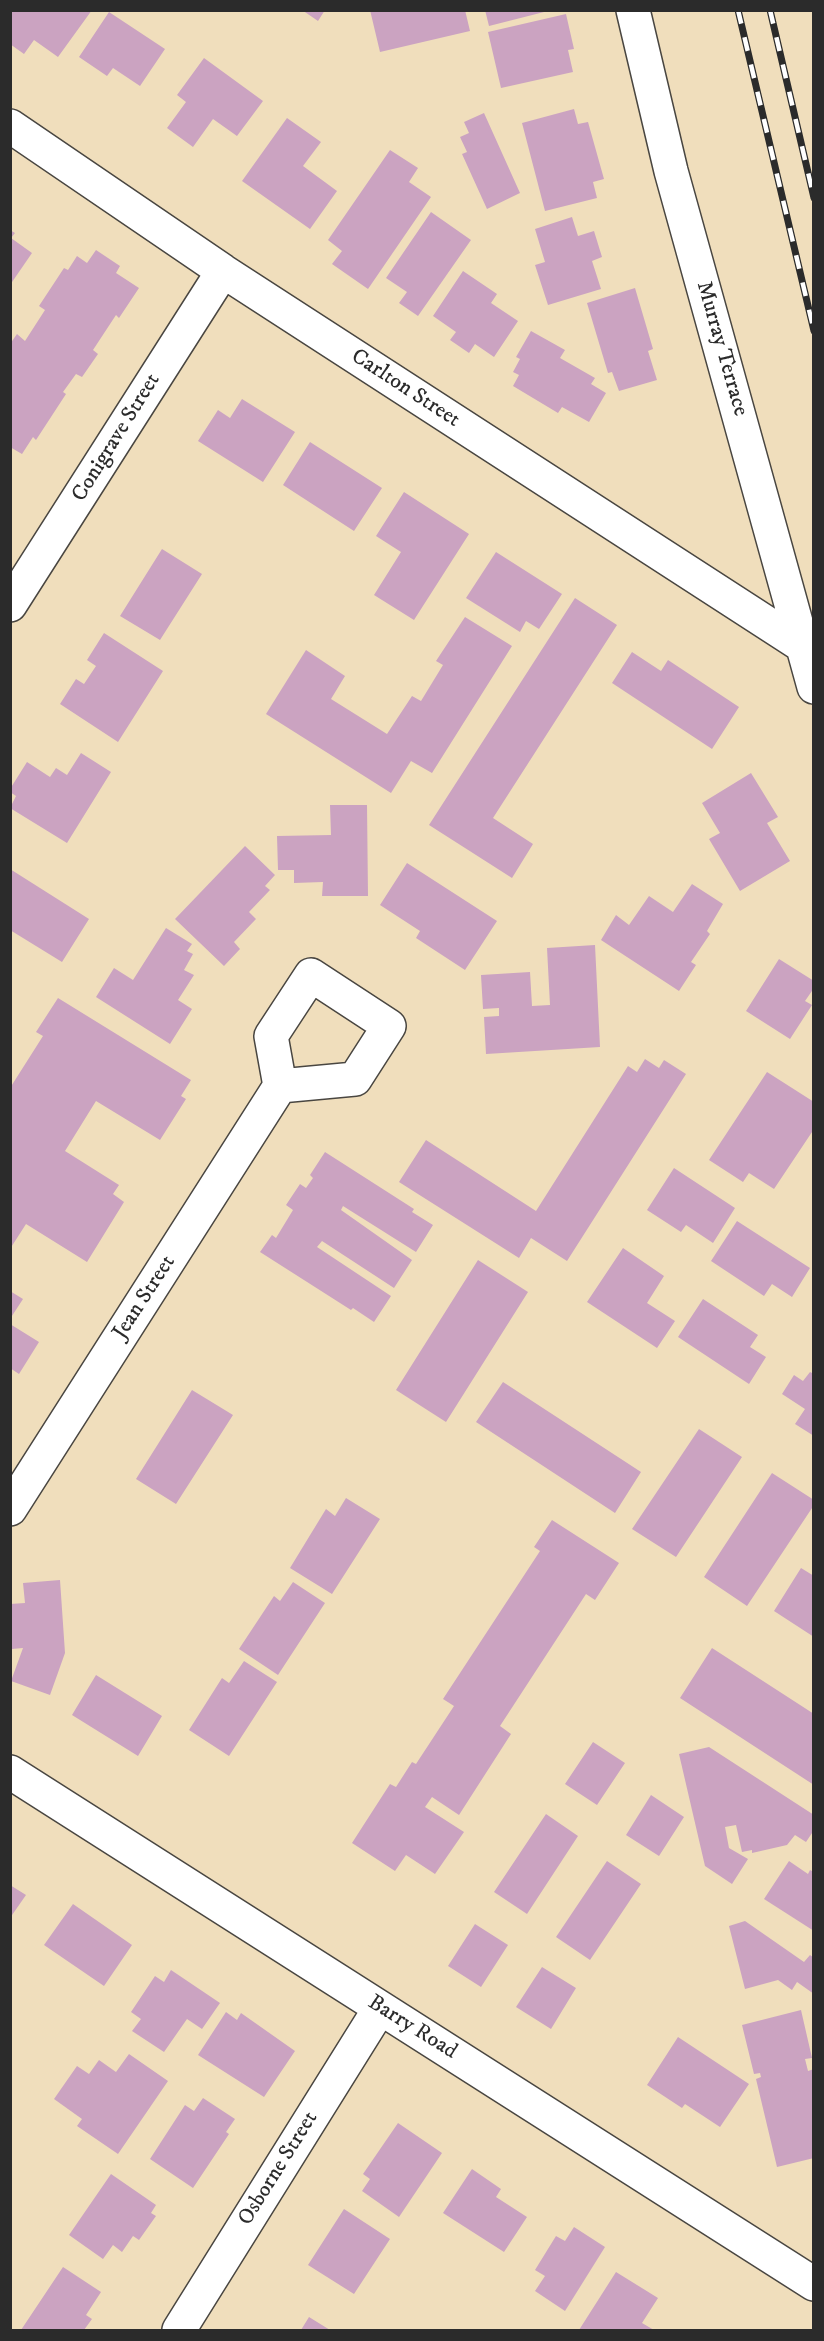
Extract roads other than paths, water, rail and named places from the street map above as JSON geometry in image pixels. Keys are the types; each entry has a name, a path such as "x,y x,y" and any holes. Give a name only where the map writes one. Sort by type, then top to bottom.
{"street":[{"name":"Murray Terrace","path":"633,10 671,171 804,647 813,687"},
{"name":"Carlton Street","path":"10,126 223,271 804,647"},
{"name":"Conigrave Street","path":"10,605 223,271"},
{"name":"Jean Street","path":"10,1509 280,1086"},
{"name":"Barry Road","path":"10,1772 813,2284"},
{"name":"Osborne Street","path":"179,2331 380,2008"}],"railway":[{"path":"738,10 814,331"},
{"path":"770,10 814,198"}]}
